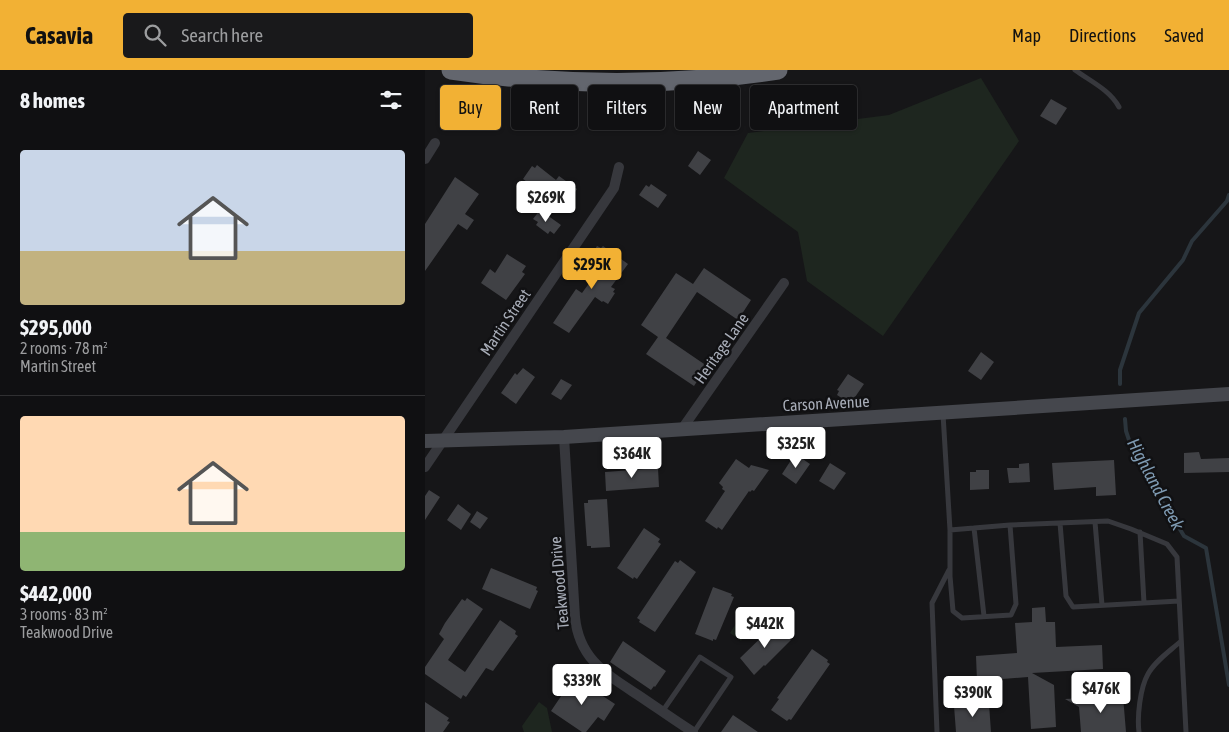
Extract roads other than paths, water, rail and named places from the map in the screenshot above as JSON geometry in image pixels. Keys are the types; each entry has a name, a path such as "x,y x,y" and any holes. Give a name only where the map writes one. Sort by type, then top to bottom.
{"highway":[{"path":"451,70 534,80 615,83 716,78 778,70"}],"main road":[{"name":"Carson Avenue","path":"425,441 565,437 1229,394"}],"street":[{"path":"425,158 435,143"},
{"name":"Martin Street","path":"425,466 614,188 619,167"},
{"name":"Heritage Lane","path":"682,429 784,283"},
{"name":"Teakwood Drive","path":"565,437 575,617 580,639 588,655 600,669 693,732"}],"lane":[{"path":"1075,70 1109,93 1116,100 1119,107"},
{"path":"943,413 953,611 962,618 1011,614 1016,604 1010,525"},
{"path":"950,530 1010,525 1108,521 1167,544 1177,557 1186,732"},
{"path":"1095,522 1102,605"},
{"path":"1060,523 1066,596 1073,607 1179,601"},
{"path":"974,528 984,616"},
{"path":"1140,532 1144,603"},
{"path":"937,732 932,603 950,567"},
{"path":"1139,732 1140,699 1147,675 1156,663 1181,641"},
{"path":"662,712 699,657 731,677 693,732"}],"waterway":[{"name":"Highland Creek","path":"1120,384 1120,370 1139,313 1183,260 1192,241 1227,201 1229,195"},
{"name":"Highland Creek","path":"1125,419 1130,443 1146,461 1159,486 1164,509 1184,536 1206,548 1229,685"}]}
